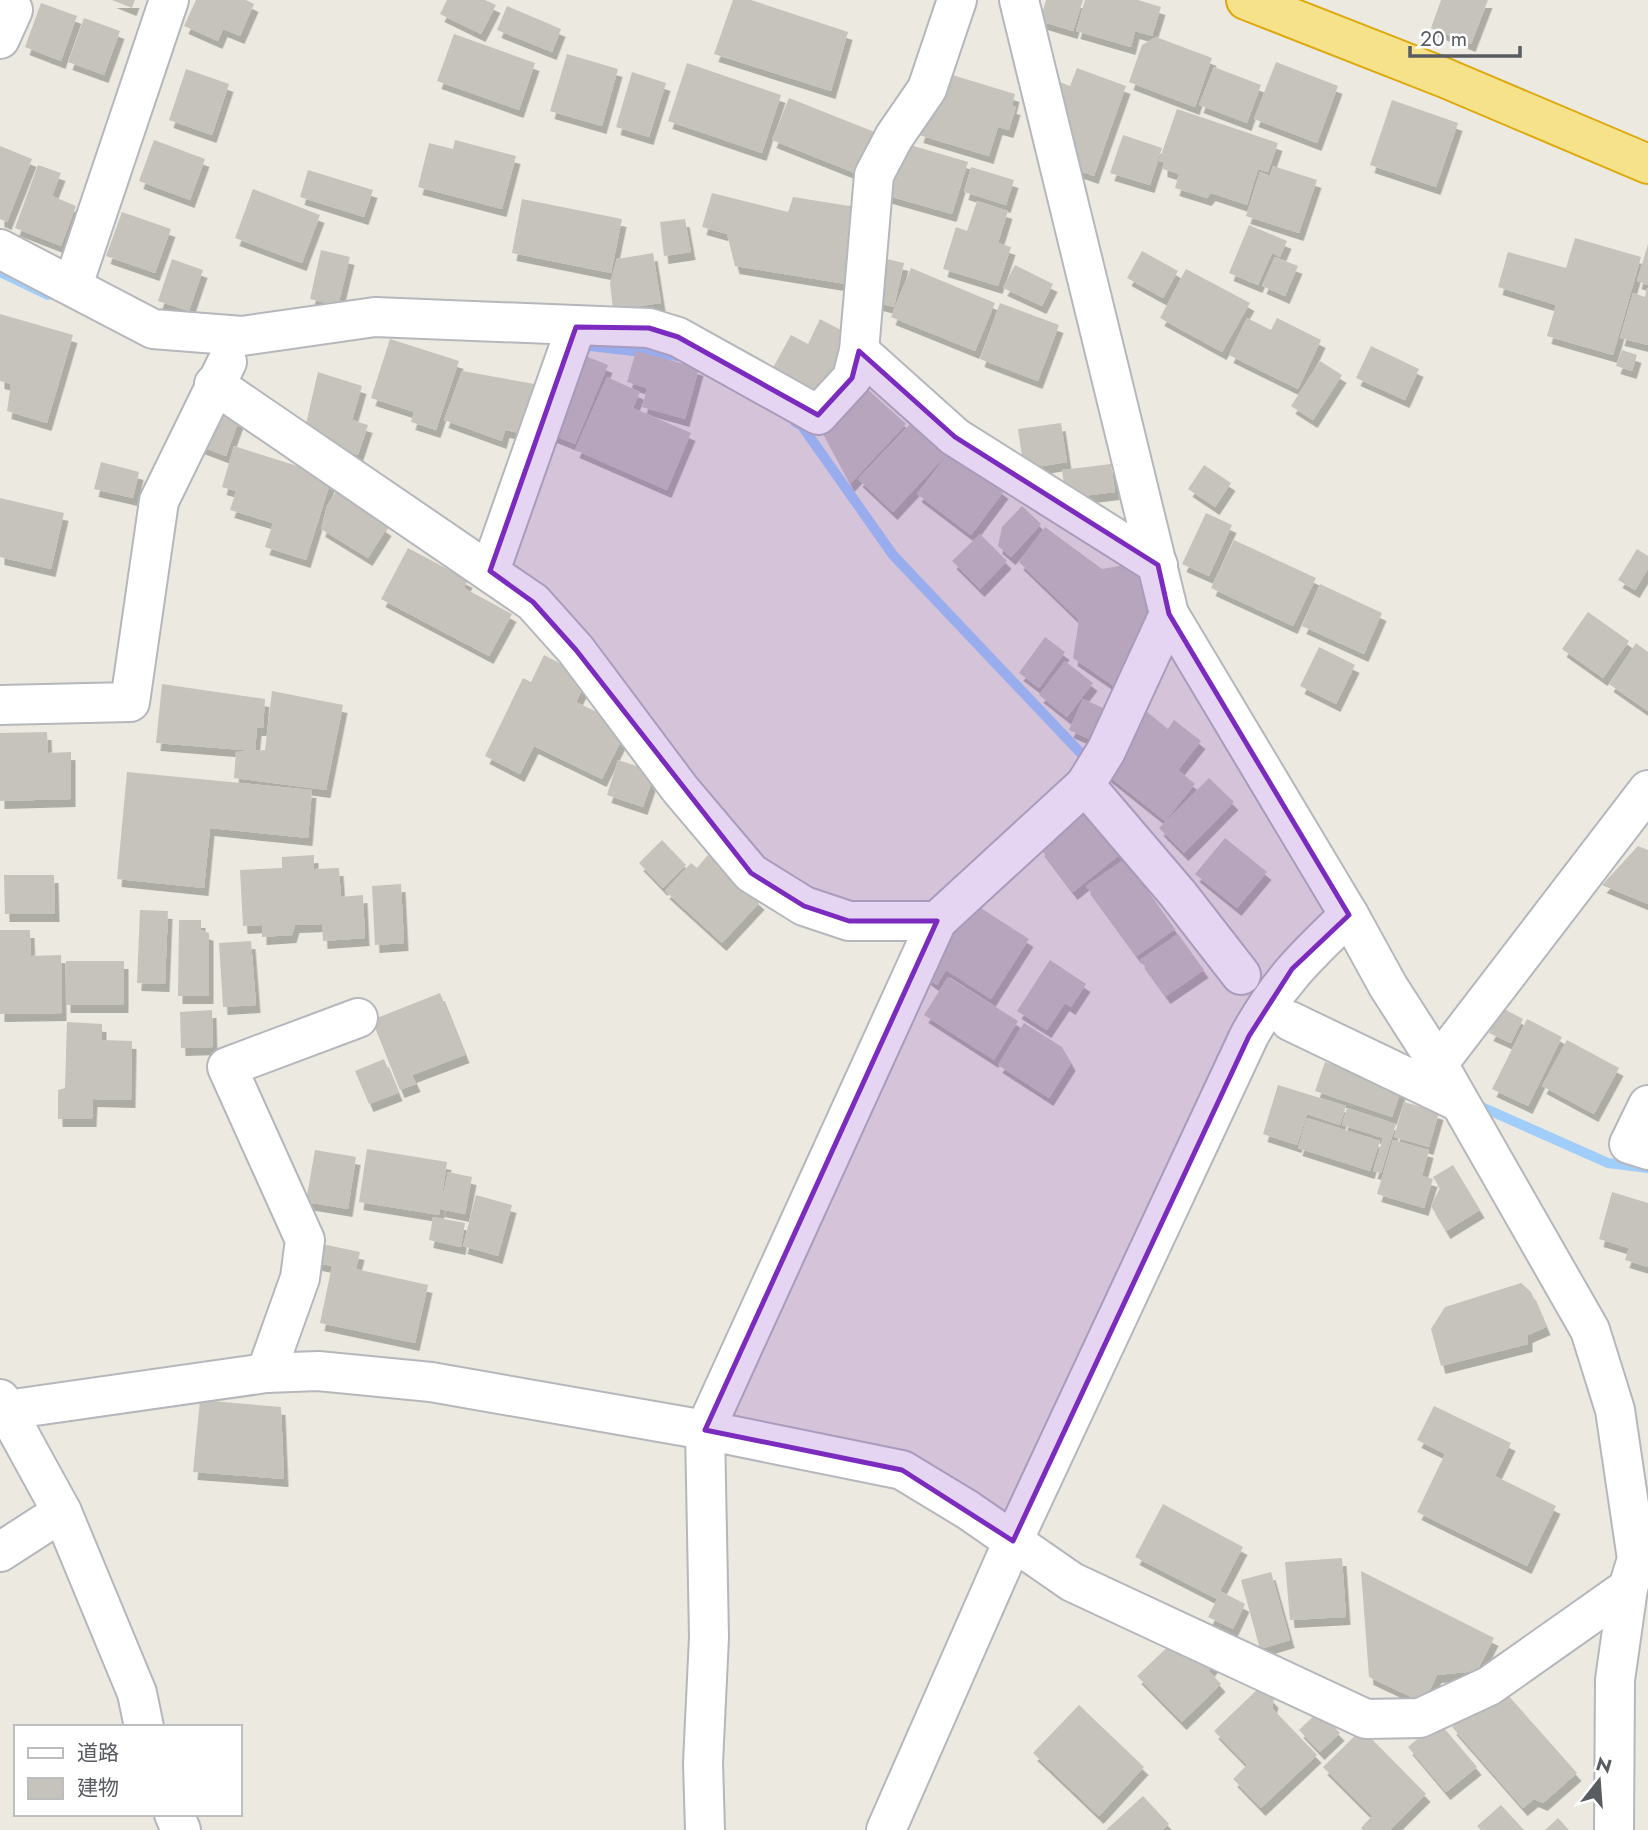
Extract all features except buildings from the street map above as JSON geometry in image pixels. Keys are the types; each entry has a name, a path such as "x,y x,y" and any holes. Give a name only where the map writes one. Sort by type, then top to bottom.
{"highway":[{"path":"1246,0 1445,78 1648,164"}],"street":[{"path":"73,285 169,0"},
{"path":"0,249 153,329 242,336 375,317 649,328 678,337 818,415 852,378 859,351 874,175 894,137 927,89 957,0"},
{"path":"1019,0 1169,614 1349,915 1388,986 1438,1064 1590,1330 1615,1410 1640,1568 1615,1680 1614,1830"},
{"path":"490,570 576,327"},
{"path":"0,705 130,702 159,502 214,384 242,336"},
{"path":"859,351 955,437 1158,565"},
{"path":"214,384 446,544 490,570 533,602 576,650 680,789 751,873 804,906 849,921 937,921"},
{"path":"705,1830 704,1763 709,1637 705,1430 937,921 1094,771 1169,614"},
{"path":"1094,771 1178,894 1241,975"},
{"path":"1438,1064 1637,828 1648,790"},
{"path":"886,1830 1013,1541 1249,1036 1268,1001 1292,969 1349,915"},
{"path":"266,1373 300,1278 305,1240 227,1067 358,1018"},
{"path":"1290,1021 1457,1101"},
{"path":"1648,1105 1629,1144 1648,1150"},
{"path":"144,1725 137,1693 62,1512 2,1407 266,1373 318,1371 431,1382 705,1430 902,1470 1072,1582 1366,1719 1420,1718 1489,1686 1640,1568"},
{"path":"0,1552 62,1512"}],"highlighted area":[{"path":"576,327 649,328 678,337 818,415 852,378 859,351 955,437 1158,565 1169,614 1349,915 1292,969 1249,1036 1013,1541 902,1470 705,1430 937,921 849,921 804,906 751,873 576,650 533,602 490,571"}],"waterway":[{"path":"0,272 48,295"},
{"path":"590,346 678,356"},
{"path":"795,422 802,426 893,555 1091,764"},
{"path":"1484,1108 1608,1163 1648,1168"}]}
